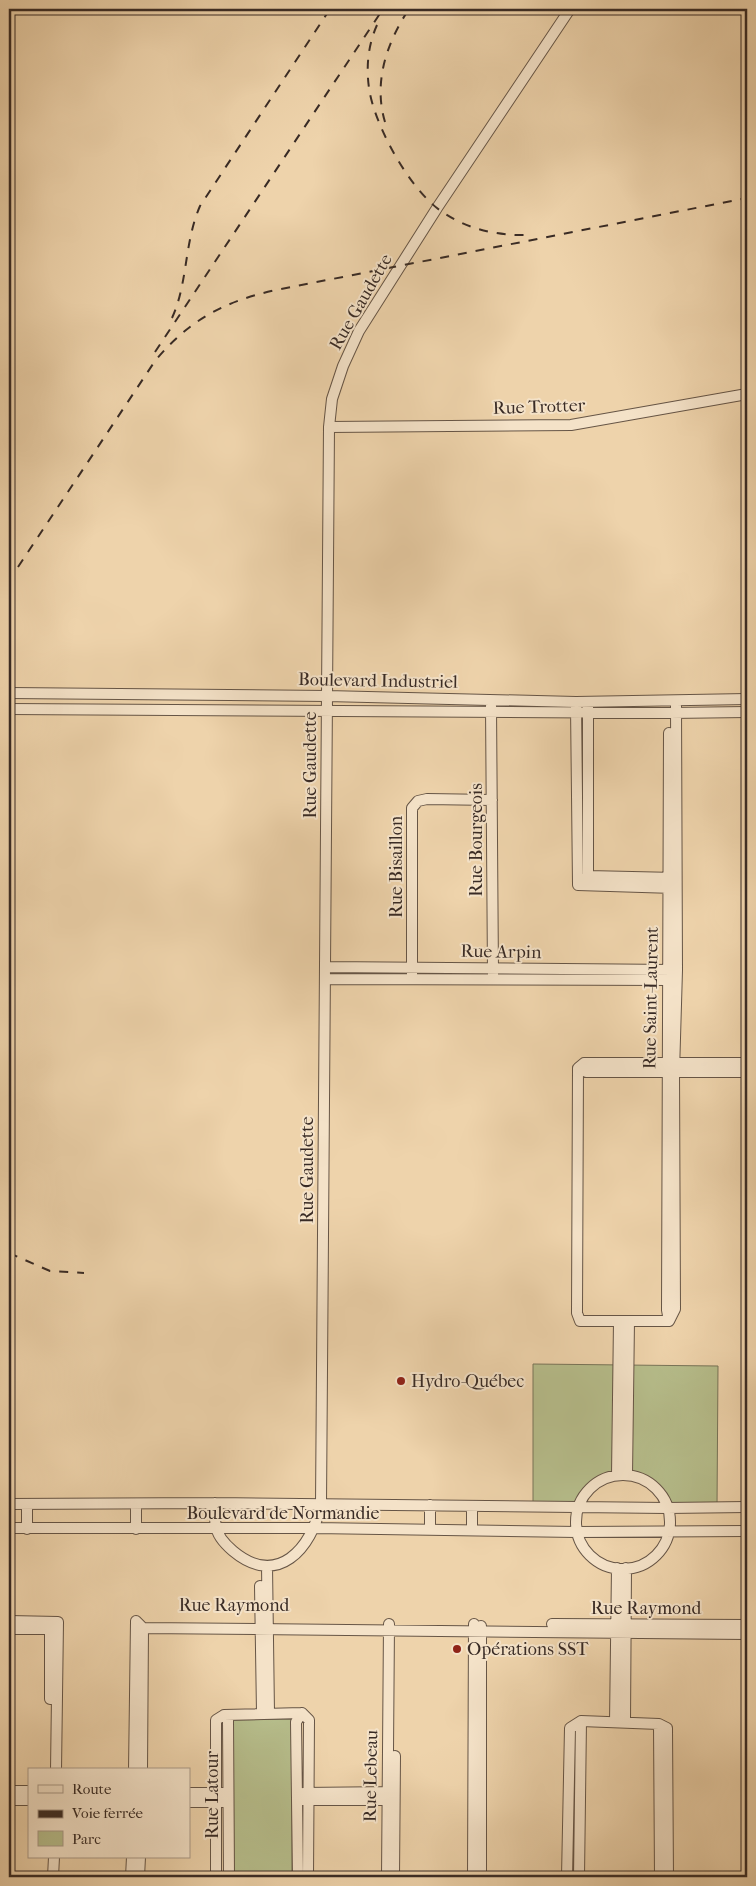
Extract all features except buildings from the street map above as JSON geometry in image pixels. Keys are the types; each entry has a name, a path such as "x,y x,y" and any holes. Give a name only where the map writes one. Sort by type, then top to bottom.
{"street":[{"name":"Rue Gaudette","path":"315,1528 321,1504 329,427 332,399 343,366 359,331 437,208 570,9"},
{"name":"Rue Trotter","path":"329,427 571,425 747,394"},
{"name":"Boulevard Industriel","path":"9,693 216,694 491,700 576,707 588,713 747,712"},
{"path":"72,709 76,693"},
{"path":"163,710 167,694"},
{"path":"215,711 216,694"},
{"name":"Boulevard Industriel","path":"9,709 491,712 576,707 588,702 747,699"},
{"name":"Rue Bourgeois","path":"491,700 493,980"},
{"name":"Rue Saint-Laurent","path":"671,1068 583,1067 578,1317 624,1321 669,1321 675,1309 671,1191 673,975 672,701"},
{"path":"588,702 588,876"},
{"path":"576,707 578,885"},
{"name":"Rue Bisaillon","path":"412,980 412,808 418,801 427,799 492,800"},
{"path":"577,806 588,807"},
{"path":"578,885 588,876 673,883"},
{"path":"578,885 673,883"},
{"name":"Rue Arpin","path":"325,967 493,968 673,975"},
{"name":"Rue Arpin","path":"325,979 493,980 673,975"},
{"path":"671,1068 747,1063"},
{"path":"671,1068 747,1072"},
{"path":"622,1475 624,1321"},
{"path":"622,1475 640,1478 652,1486 662,1496 669,1518 668,1532 662,1547 650,1560 636,1566 622,1568 606,1566 590,1556 577,1532 576,1516 584,1495 593,1485 604,1478 622,1475"},
{"path":"216,1503 216,1528 223,1541 246,1561 263,1566 279,1564 296,1554 307,1542 315,1528"},
{"name":"Boulevard de Normandie","path":"9,1504 136,1505 216,1503 667,1508 747,1507"},
{"path":"27,1504 27,1529"},
{"path":"136,1505 136,1529"},
{"path":"430,1505 430,1530"},
{"path":"472,1506 472,1530"},
{"name":"Boulevard de Normandie","path":"9,1528 315,1528 577,1532 747,1531"},
{"path":"263,1566 265,1713"},
{"path":"620,1722 622,1568"},
{"path":"9,1621 54,1625"},
{"name":"Rue Raymond","path":"134,1768 138,1711 140,1624 711,1629 747,1626"},
{"path":"9,1629 54,1625"},
{"path":"49,1768 53,1712 54,1625"},
{"name":"Rue Lebeau","path":"391,1626 391,1843 394,1877"},
{"path":"474,1877 477,1843 478,1627"},
{"name":"Rue Raymond","path":"711,1629 747,1634"},
{"name":"Rue Raymond","path":"138,1711 142,1768"},
{"path":"53,1712 56,1768"},
{"path":"298,1877 296,1722 302,1713"},
{"path":"224,1714 302,1713 308,1720 308,1877"},
{"name":"Rue Latour","path":"216,1877 216,1720 224,1714 228,1720 229,1877"},
{"path":"579,1877 581,1720"},
{"path":"567,1877 570,1728 581,1720 663,1726 668,1877"},
{"path":"9,1791 28,1791"},
{"path":"190,1793 217,1798"},
{"path":"297,1797 391,1796"},
{"path":"569,1796 580,1796"},
{"path":"190,1802 229,1798"},
{"path":"660,1877 664,1798"},
{"path":"9,1800 28,1800"},
{"name":"Rue Lebeau","path":"387,1877 391,1843"},
{"path":"477,1843 481,1877"},
{"path":"47,1858 47,1877"},
{"path":"54,1858 54,1877"},
{"path":"132,1858 132,1877"},
{"path":"139,1877 140,1858"}],"green space":[{"path":"533,1364 718,1366 717,1507 668,1508 657,1487 647,1479 625,1474 614,1475 594,1486 579,1505 533,1505"},
{"path":"292,1719 292,1877 228,1877 229,1720"}],"railway":[{"path":"172,318 181,291 191,234 200,206 330,9"},
{"path":"155,352 383,9"},
{"path":"385,122 381,92 384,63 394,35 409,9"},
{"path":"377,25 368,56 369,88 378,120 395,156 406,173 429,201 451,218 495,233 531,235"},
{"path":"18,567 155,361 181,334 195,323 224,306 276,290 747,198"},
{"path":"9,1253 50,1271 84,1273"}],"place":[{"name":"Hydro-Québec","path":"401,1381"},
{"name":"Opérations SST","path":"457,1649"}]}
